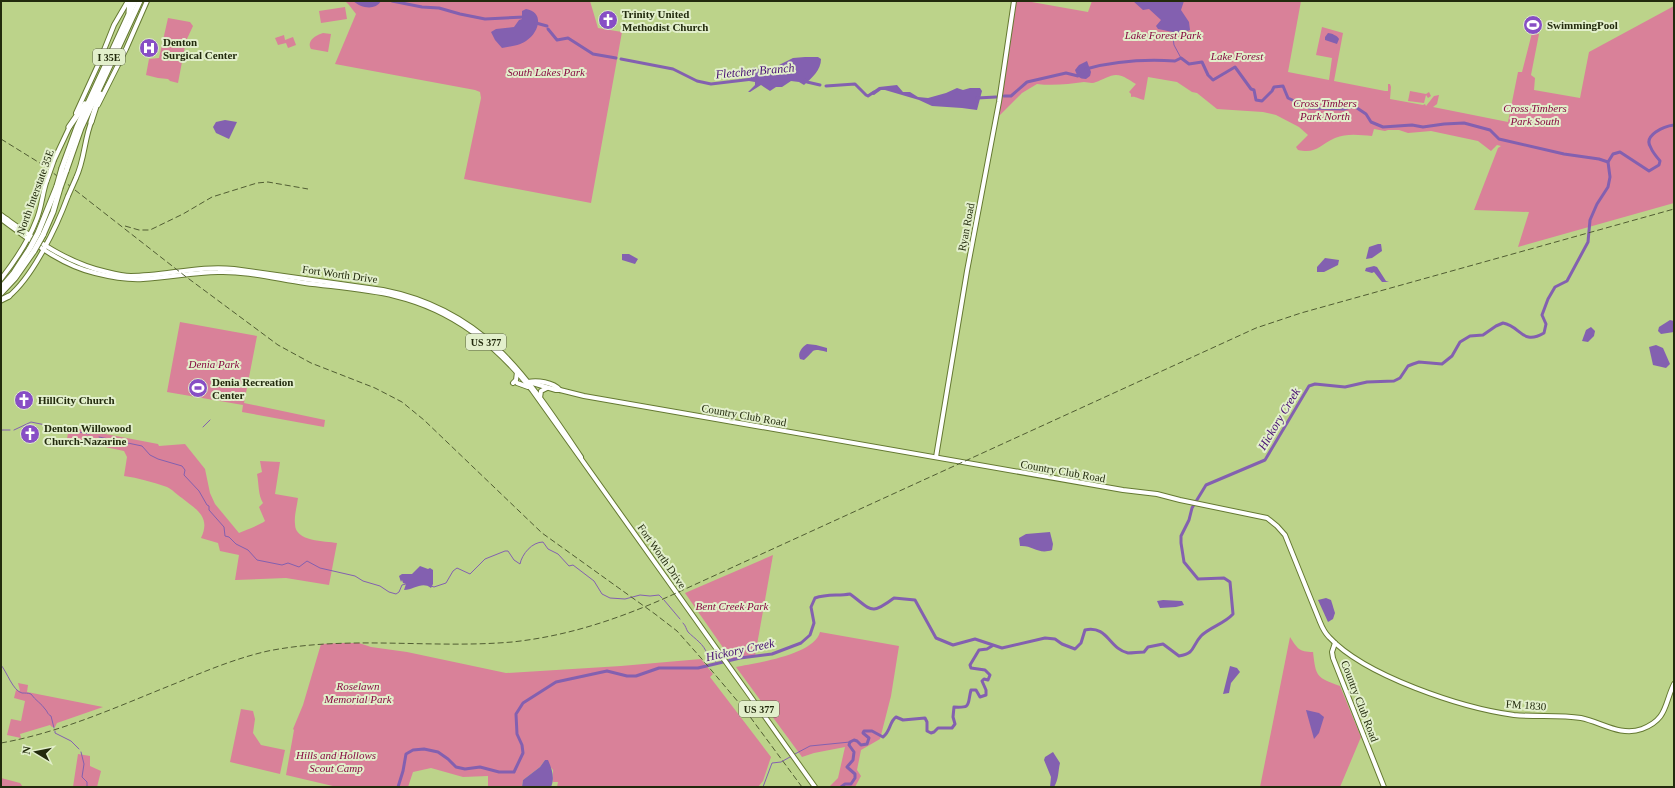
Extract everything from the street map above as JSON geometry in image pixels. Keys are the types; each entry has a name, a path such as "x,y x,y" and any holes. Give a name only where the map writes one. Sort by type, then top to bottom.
{"highway":[{"path":"129,1 129,15"},
{"name":"I 35E","path":"1,293 15,278 53,212 58,187 78,126 135,1"},
{"name":"I 35E","path":"64,170 81,128 140,1"},
{"path":"90,123 113,59"},
{"path":"69,127 90,99"},
{"name":"I 35E","path":"1,288 32,250"},
{"path":"1,301 9,296"}],"main road":[{"name":"North Interstate 35E","path":"1,279 29,237 38,216 47,180 54,160 80,106 114,25 129,1"},
{"path":"9,296 27,275 60,218 82,161 90,123 126,49 147,1"},
{"name":"Ryan Road","path":"936,457 967,269 1000,95 1014,1"},
{"name":"Fort Worth Drive","path":"1,215 29,237"},
{"name":"Fort Worth Drive","path":"1,219 44,247 79,267 95,273 143,279 204,272 223,272 399,293 440,308 478,331 505,354 541,399 605,492 815,787"},
{"path":"33,227 34,235 44,241 48,239"},
{"path":"24,246 30,244 38,250 37,259"},
{"path":"204,272 206,270 222,268"},
{"name":"Fort Worth Drive","path":"117,276 222,268 288,276 371,290 414,301 452,319 489,344 527,382 591,476 605,492"},
{"path":"187,274 199,269"},
{"path":"267,277 286,278 288,276"},
{"path":"517,372 517,379 515,383 529,387"},
{"name":"Country Club Road","path":"527,382 534,380 544,382 557,387 560,390"},
{"name":"Country Club Road","path":"527,382 584,396 1123,490 1157,494 1187,502 1261,516 1272,522 1285,535 1320,622 1328,636 1335,643 1333,658 1384,787"},
{"path":"541,399 541,390 548,388"},
{"name":"FM 1830","path":"1335,643 1359,660 1412,686 1466,704 1515,715 1563,716 1583,719 1631,732 1644,728 1656,720 1666,708 1674,684"},
{"path":"1333,649 1339,647"}],"green space":[{"name":"South Lakes Park","path":"345,1 590,1 598,28 622,32 591,203 464,179 481,98 480,92 335,64 356,14"},
{"path":"1015,1 1026,1 1088,12 1092,1 1301,1 1288,72 1329,80 1332,58 1316,55 1322,27 1343,33 1334,81 1385,91 1388,91 1388,84 1390,84 1390,99 1423,105 1425,104 1426,106 1434,96 1439,95 1437,104 1433,107 1508,122 1518,72 1522,72 1532,33 1539,34 1531,75 1535,78 1534,90 1580,98 1589,52 1674,6 1674,203 1518,247 1529,212 1474,210 1498,148 1501,146 1497,145 1491,151 1478,141 1431,131 1408,133 1399,130 1385,131 1374,129 1372,136 1344,135 1335,138 1314,150 1298,150 1296,147 1308,135 1299,127 1276,115 1263,112 1217,109 1197,93 1192,92 1177,82 1148,77 1144,100 1131,97 1129,92 1136,84 1119,75 1114,75 1093,83 1084,82 1055,85 1037,84 1022,93 1000,115 998,115"},
{"path":"345,7 347,19 321,23 319,11"},
{"path":"168,18 190,22 193,26 186,41 178,83 168,79 146,75 149,59 159,58"},
{"path":"323,33 331,34 328,52 311,49 311,41 317,35"},
{"path":"284,35 285,40 293,37 296,45 288,48 286,43 278,45 275,38"},
{"path":"1410,91 1426,94 1429,92 1431,96 1428,98 1426,95 1424,103 1408,101"},
{"name":"Denia Park","path":"180,322 257,336 244,403 325,420 324,427 242,412 243,405 167,392"},
{"path":"69,427 158,444 159,446 185,444 205,469 210,493 215,504 239,533 265,521 259,507 263,503 259,493 257,474 262,472 260,461 280,462 275,494 298,498 295,518 296,530 300,534 312,540 337,543 329,585 286,578 235,580 239,555 220,551 218,543 201,538 204,531 204,525 203,519 197,510 167,487 146,480 124,476 127,457 124,451 67,439"},
{"name":"Bent Creek Park","path":"773,555 755,656 731,659 685,593"},
{"path":"820,632 899,646 891,696 880,739 861,750 857,770 861,776 855,787 829,787 838,778 845,747 802,757 736,667 783,657 796,652 807,647 815,640"},
{"path":"1290,637 1299,649 1313,652 1315,667 1322,678 1340,686 1361,737 1340,787 1260,787"},
{"path":"359,643 371,647 407,652 506,673 621,666 701,659 713,674 710,677 771,757 763,781 758,787 557,787 558,782 553,782 553,770 545,760 540,767 523,780 522,787 488,787 488,776 463,777 431,768 413,772 408,787 337,787 286,775 293,729 303,705 321,644"},
{"path":"18,683 28,685 27,692 103,707 57,723 55,727 50,725 20,734 21,738 7,735 11,719 21,721 25,701 14,698 16,690 20,691"},
{"path":"241,709 253,711 255,719 253,733 261,745 285,750 280,774 230,762"},
{"path":"78,754 90,756 90,766 101,771 97,787 73,787"},
{"path":"1,778 20,783 23,787 1,787"}],"water":[{"path":"353,1 381,1 375,6 364,7"},
{"path":"1133,1 1184,1 1181,10 1189,22 1190,30 1183,32 1170,32 1158,29 1156,26 1161,20 1149,9 1143,10"},
{"path":"526,9 536,14 538,18 537,28 534,33 523,43 502,48 495,40 491,32 496,29 514,27 519,20 522,19 522,11"},
{"path":"1328,33 1339,39 1337,44 1325,40"},
{"path":"818,57 821,59 821,63 813,77 804,85 799,82 791,81 782,87 776,87 770,91 761,85 748,92 755,85 755,82 749,81 754,67 768,73 775,71 779,65 793,58"},
{"path":"1087,61 1091,72 1090,76 1086,79 1080,78 1075,70 1079,65"},
{"path":"897,85 903,92 910,92 918,97 928,98 957,88 963,90 980,88 982,91 977,110 932,106 919,100 885,90 881,90 874,95 869,94 879,87"},
{"path":"225,120 237,122 229,139 216,133 213,127 216,122"},
{"path":"1381,244 1382,251 1372,258 1366,259 1369,247"},
{"path":"622,254 629,254 638,259 635,264 622,260"},
{"path":"1325,258 1339,260 1338,265 1324,272 1317,272 1317,267"},
{"path":"1374,266 1377,267 1386,281 1389,282 1382,282 1374,272 1372,273 1365,271 1366,268"},
{"path":"1670,320 1674,321 1674,332 1661,334 1658,331 1659,327"},
{"path":"1591,327 1595,331 1594,336 1588,342 1582,341 1586,330"},
{"path":"807,344 827,348 827,352 815,350 804,360 800,359 800,350"},
{"path":"1656,345 1663,348 1670,364 1666,368 1653,365 1649,347"},
{"path":"1050,532 1053,544 1052,550 1039,551 1029,547 1020,546 1019,538 1026,534"},
{"path":"420,566 433,570 433,584 431,588 424,585 404,590 406,584 403,583 402,580 401,582 399,576 402,574 412,574"},
{"path":"1326,598 1331,600 1335,613 1333,619 1328,622 1318,600"},
{"path":"1157,601 1182,601 1184,605 1160,608"},
{"path":"1230,666 1237,668 1240,672 1231,683 1229,693 1223,694"},
{"path":"1306,710 1319,713 1324,717 1319,733 1314,739"},
{"path":"1053,752 1060,763 1056,784 1054,787 1050,787 1051,777 1044,760 1045,757"},
{"path":"545,760 548,760 552,770 553,780 551,787 522,787 523,780 540,767"}],"waterway":[{"name":"Fletcher Branch","path":"392,1 422,7 439,8 485,19 524,17"},
{"name":"Fletcher Branch","path":"536,23 547,26"},
{"name":"Fletcher Branch","path":"548,29 557,40 568,38 593,54 616,58"},
{"path":"1172,30 1174,45 1181,58"},
{"name":"Fletcher Branch","path":"1086,69 1119,62 1152,60 1175,61 1181,58 1189,64 1202,62 1208,75 1213,80 1235,67 1251,89 1254,90 1256,100 1262,101 1274,87 1283,86 1288,98 1309,108 1344,109 1354,106 1366,114 1371,122 1383,127 1412,125 1423,127 1464,123 1490,130 1499,139 1564,154 1599,159 1608,162"},
{"name":"Fletcher Branch","path":"621,59 673,69 697,81 711,84 753,79"},
{"name":"Fletcher Branch","path":"1004,96 1011,96 1027,82 1066,73 1078,76 1080,74"},
{"name":"Fletcher Branch","path":"805,80 807,82 820,85"},
{"name":"Fletcher Branch","path":"826,86 855,84 868,96 874,92"},
{"name":"Fletcher Branch","path":"977,98 996,97"},
{"name":"Hickory Creek","path":"398,787 406,754 413,750 424,749 438,752 456,767 465,769 480,767 499,772 514,772 523,753 522,745 517,734 516,714 523,703 556,682 607,671 627,676 636,676 659,668 698,668 740,658 772,654 801,643 810,635 814,623 811,607 815,598 824,596 850,594 871,609 880,607 894,598 915,600 936,638 953,645 975,639 1002,648 1045,638 1055,639 1062,644 1075,649 1081,643 1085,630 1093,629 1104,634 1116,647 1128,653 1144,652 1148,647 1163,644 1179,656 1188,653 1193,649 1201,636 1233,614 1230,582 1224,578 1198,579 1184,562 1181,536 1189,520 1192,508 1206,485 1265,460 1309,386 1315,384 1345,387 1367,382 1394,381 1400,378 1408,366 1413,364 1419,362 1442,364 1452,356 1460,342 1470,336 1483,335 1503,323 1509,325 1526,336 1531,337 1544,333 1546,324 1542,315 1548,299 1555,287 1567,281 1588,242 1590,220 1597,204 1608,187 1610,177 1608,162 1613,154 1620,152 1649,171 1659,165 1660,161 1649,143 1652,135 1660,129 1674,125"},
{"path":"203,427 210,420"},
{"path":"14,430 31,422 89,434"},
{"path":"1,430 10,430"},
{"path":"99,437 142,446 150,455 182,466 185,470 184,475 199,491 209,506 209,510 224,527 225,536 229,537 236,544 248,550 257,560 282,565 288,563 299,567 307,561 320,568 355,576 363,581 380,586 389,592 396,594 399,592 402,585 406,584"},
{"path":"431,586 434,587 446,583 453,571 457,568 470,574 485,559 505,551 508,551 514,560 520,564 523,556 531,546 543,542 548,549 558,554 569,566 573,565 594,581 602,594 610,598 625,599 640,595 659,595 662,598"},
{"path":"664,600 680,619"},
{"path":"683,623 688,632 702,644 707,654 712,656 717,664"},
{"path":"841,787 845,784 851,784 855,778 855,774 847,767 853,760 854,752 849,745 850,742 854,740 861,745 867,744 869,738 863,733 864,731 872,731 883,737 886,735 892,721 896,717 903,720 925,718 927,722 927,731 931,733 938,728 952,728 955,724 953,717 954,707 966,706 969,702 971,690 976,690 980,697 986,695 986,690 982,681 984,679 988,680 990,675 985,670 971,668 970,665 979,650 987,649 992,646"},
{"path":"1,665 19,692 31,694 44,707 51,716 54,728"},
{"path":"55,731 55,733 71,741 79,749"},
{"path":"793,755 810,746 850,742"},
{"path":"81,752 84,764 82,777 87,782 87,787"},
{"path":"763,787 772,763 781,762 790,757"}],"railway":[{"path":"1,139 43,165 185,276 278,345 311,363 375,388 402,402 424,420 542,533 677,631 745,710 802,787"},
{"path":"125,226 139,230 150,230 183,214 212,197 257,183 268,182 308,189"},
{"path":"1,743 69,725 114,709 201,673 245,657 268,651 298,646 329,644 482,644 512,642 574,631 594,625 634,611 672,595 1256,328 1301,313 1674,209"}],"place":[{"name":"Trinity United Methodist Church","path":"608,20"},
{"name":"SwimmingPool","path":"1533,25"},
{"name":"Denton Surgical Center","path":"149,48"},
{"name":"Denia Recreation Center","path":"198,388"},
{"name":"HillCity Church","path":"24,400"},
{"name":"Denton Willowood Church-Nazarine","path":"30,434"}],"park label":[{"name":"Lake Forest Park","path":"1163,35"},
{"name":"Lake Forest","path":"1237,56"},
{"name":"Cross Timbers Park North","path":"1325,109"},
{"name":"Cross Timbers Park South","path":"1535,114"},
{"name":"Roselawn Memorial Park","path":"358,692"},
{"name":"Hills and Hollows Scout Camp","path":"336,761"}]}
